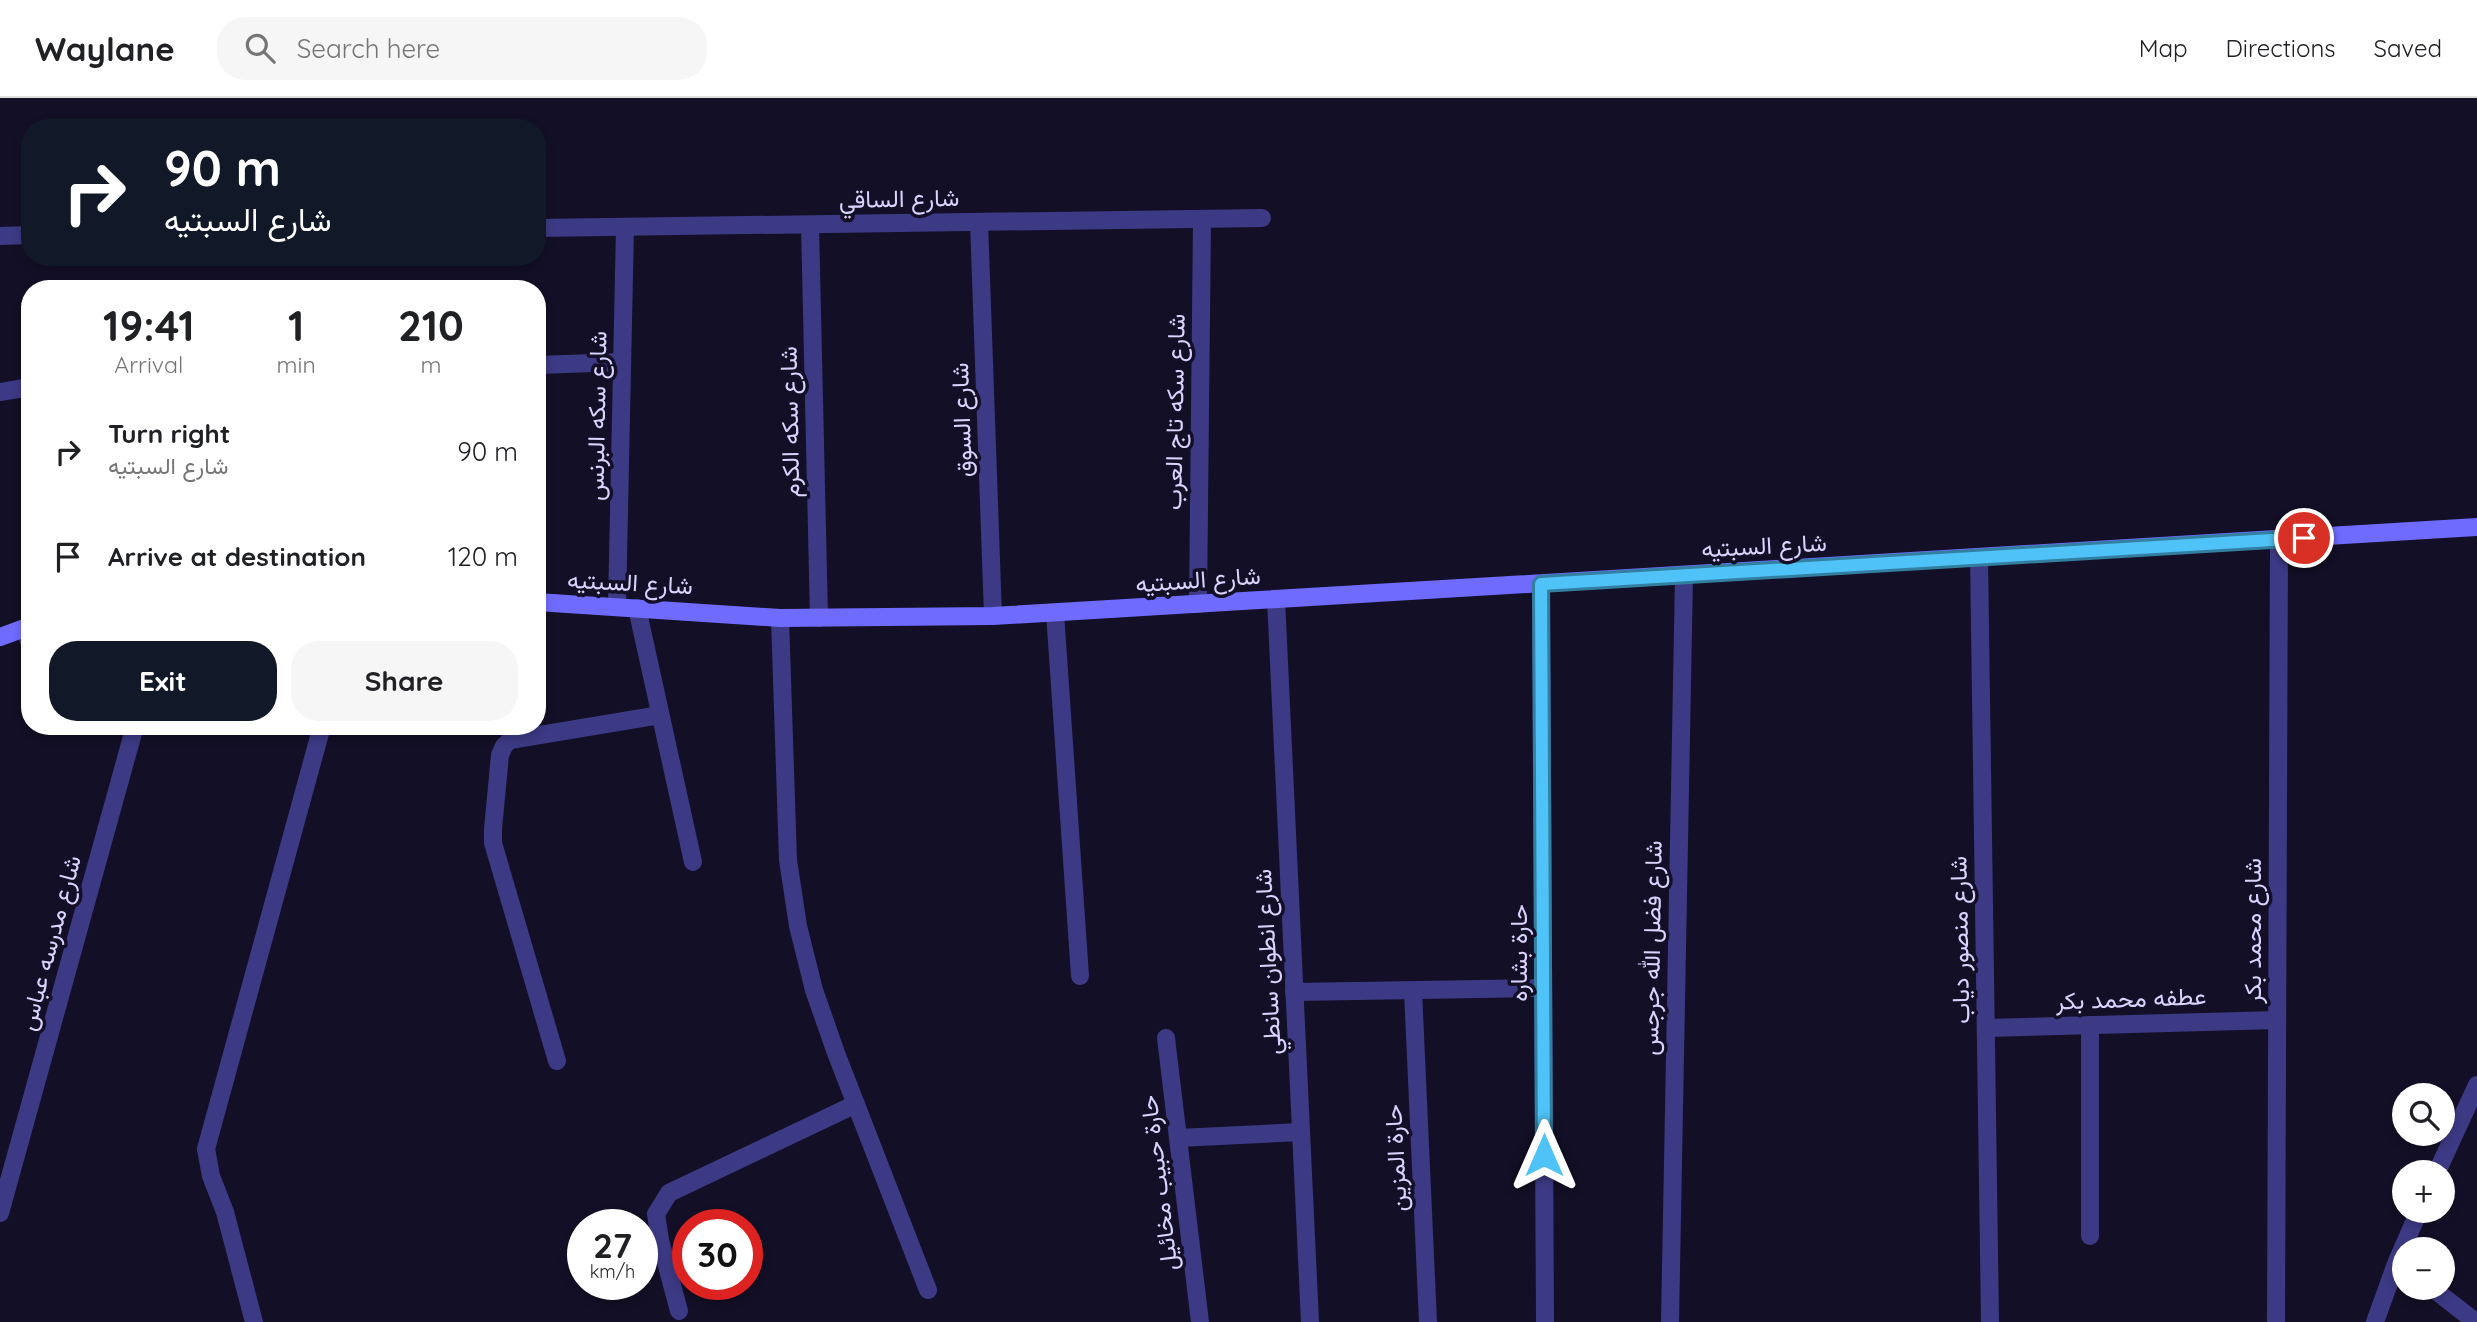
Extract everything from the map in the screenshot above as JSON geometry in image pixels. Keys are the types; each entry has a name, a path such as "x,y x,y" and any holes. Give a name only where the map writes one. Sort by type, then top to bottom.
{"street":[{"name":"شارع الساقي","path":"546,228 1262,218"},
{"name":"شارع سكه تاج العرب","path":"1198,604 1202,219"},
{"name":"شارع السوق","path":"979,222 993,616"},
{"name":"شارع سكه الكرم","path":"810,225 818,618"},
{"name":"شارع سكه البرنس","path":"617,606 625,227"},
{"path":"0,236 21,235"},
{"path":"546,365 622,362"},
{"path":"0,392 21,388"},
{"name":"شارع السبتيه","path":"546,603 780,618 993,616 2477,527"},
{"name":"شارع محمد بكر","path":"2276,1322 2279,539"},
{"name":"شارع منصور دياب","path":"1979,558 1990,1322"},
{"name":"شارع فضل الله جرجس","path":"1670,1322 1684,576"},
{"name":"حارة بشاره","path":"1541,584 1545,1322"},
{"name":"شارع انطوان سانطي","path":"1276,600 1310,1322"},
{"path":"637,608 693,862"},
{"path":"1055,613 1080,976"},
{"path":"780,618 788,860 798,926 814,990 928,1290"},
{"path":"0,637 21,634"},
{"path":"546,734 660,715"},
{"name":"شارع مدرسه عباس","path":"0,1213 132,735"},
{"path":"254,1322 225,1212 211,1176 206,1149 320,735"},
{"path":"540,735 510,740 500,755 493,842 557,1061"},
{"path":"1294,992 1543,988"},
{"name":"حارة المزين","path":"1413,991 1428,1322"},
{"name":"عطفه محمد بكر","path":"1986,1028 2277,1020"},
{"path":"2090,1025 2090,1236"},
{"name":"حارة حبيب مخائيل","path":"1166,1038 1200,1322"},
{"path":"2443,1160 2477,1085"},
{"path":"680,1311 660,1240 656,1214 669,1193 856,1104"},
{"path":"1178,1138 1301,1132"},
{"path":"2375,1322 2392,1284"},
{"path":"2448,1300 2476,1322"}],"route":[{"path":"1544,1155 1541,584 2304,538"}]}
